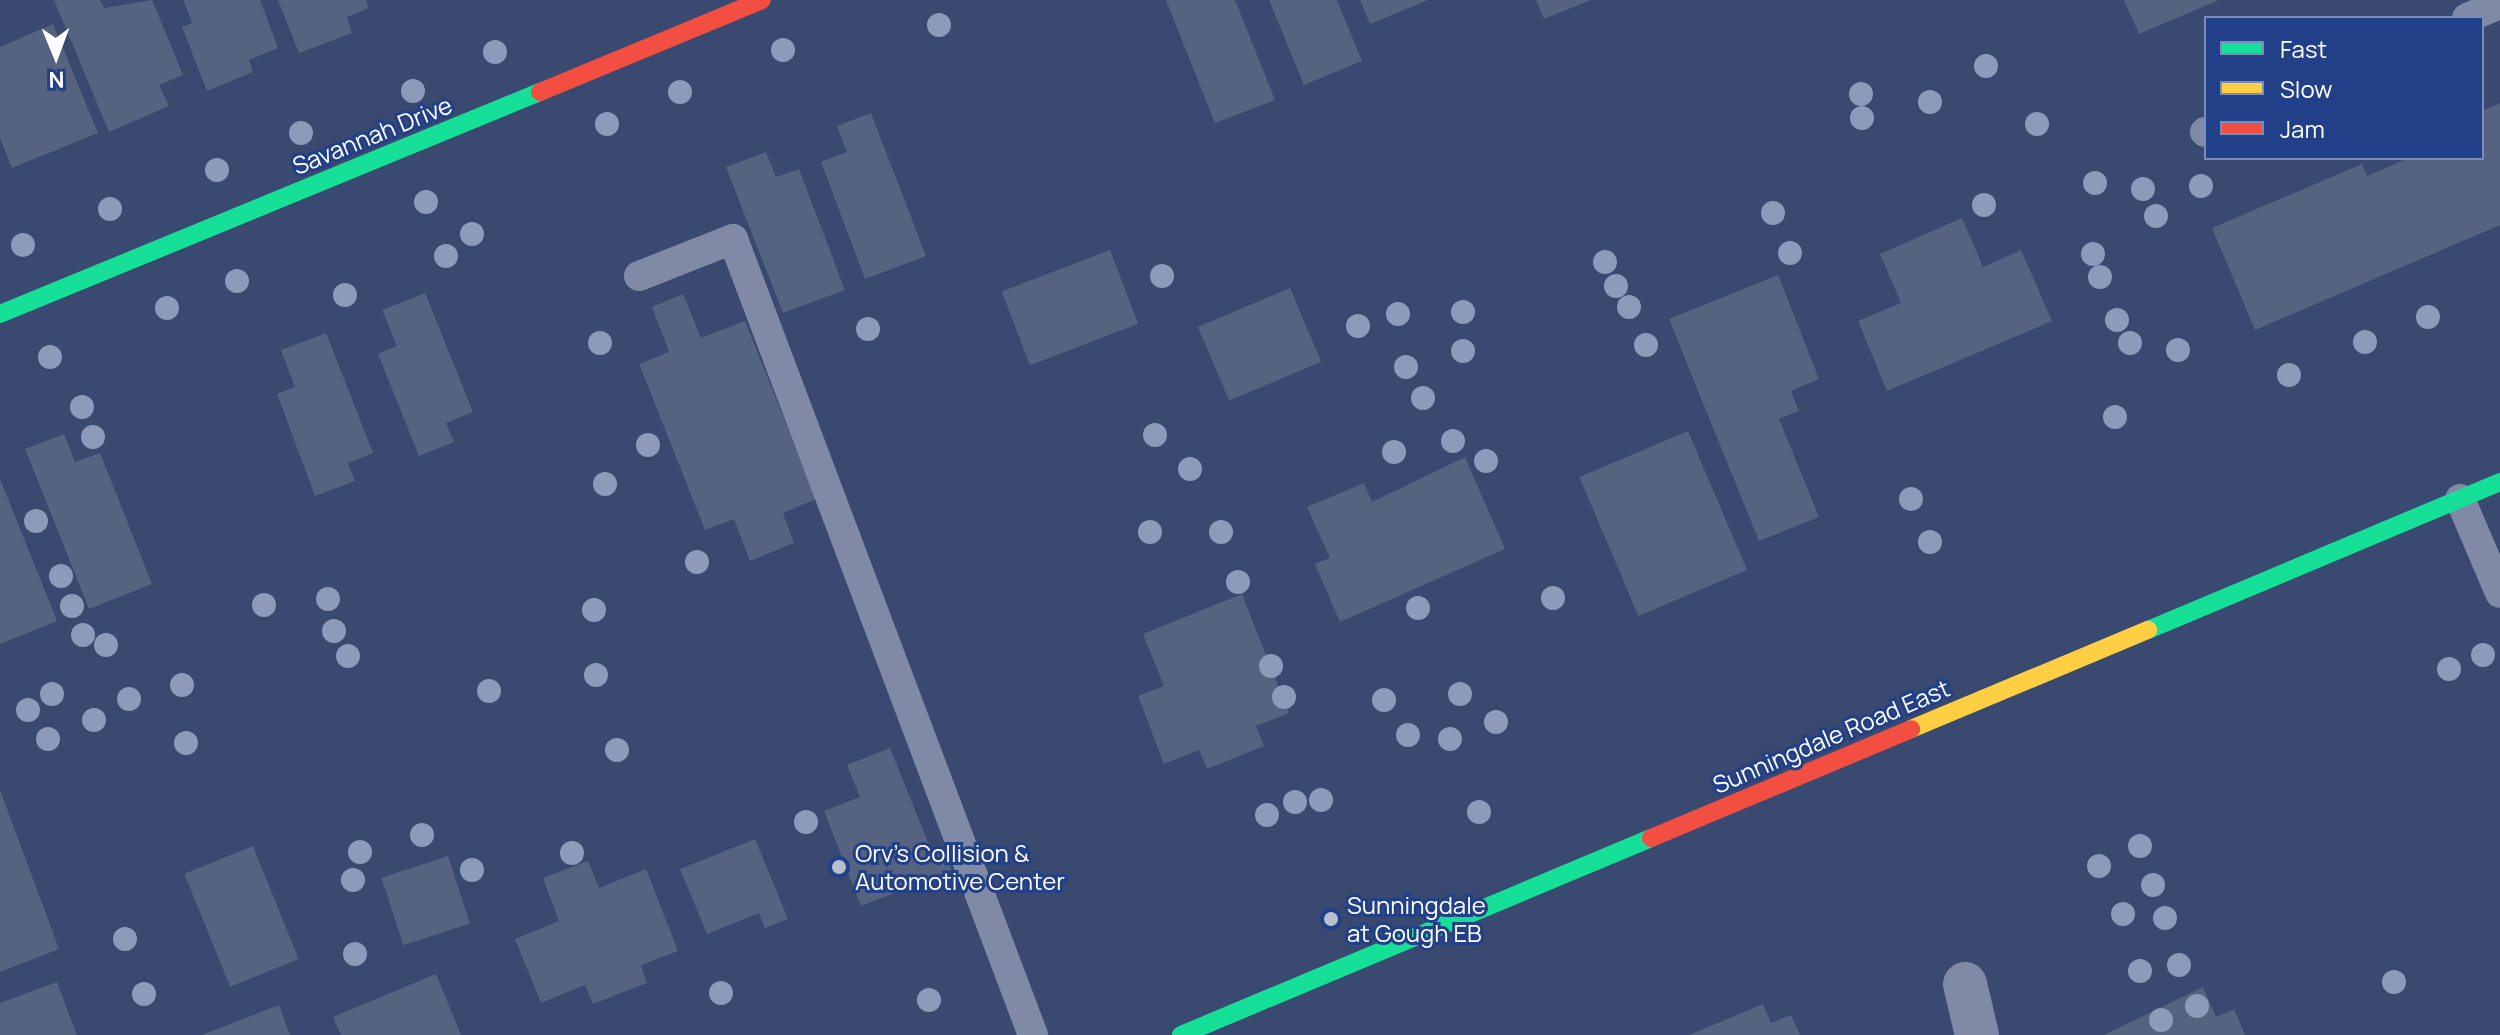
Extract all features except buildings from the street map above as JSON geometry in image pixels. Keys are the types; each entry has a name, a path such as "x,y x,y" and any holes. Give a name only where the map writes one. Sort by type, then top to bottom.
{"main road":[{"name":"Savannah Drive","path":"0,314 762,0"},
{"name":"Sunningdale Road East","path":"1181,1035 1232,1023 2500,482"}],"street":[{"path":"1965,984 1977,1035"}],"lane":[{"path":"2472,16 2500,4"},
{"path":"639,276 733,239 1033,1035"},
{"path":"2460,499 2500,593"}],"traffic: fast":[{"path":"0,314 540,92"},
{"path":"2148,630 2500,482"},
{"path":"1181,1035 1651,838"}],"traffic: slow":[{"path":"1911,729 2148,630"}],"traffic: jam":[{"path":"540,92 762,0"},
{"path":"1651,838 1911,729"}],"place":[{"name":"Orv's Collision & Automotive Center","path":"839,867"},
{"name":"Sunningdale at Gough EB","path":"1331,919"}]}
